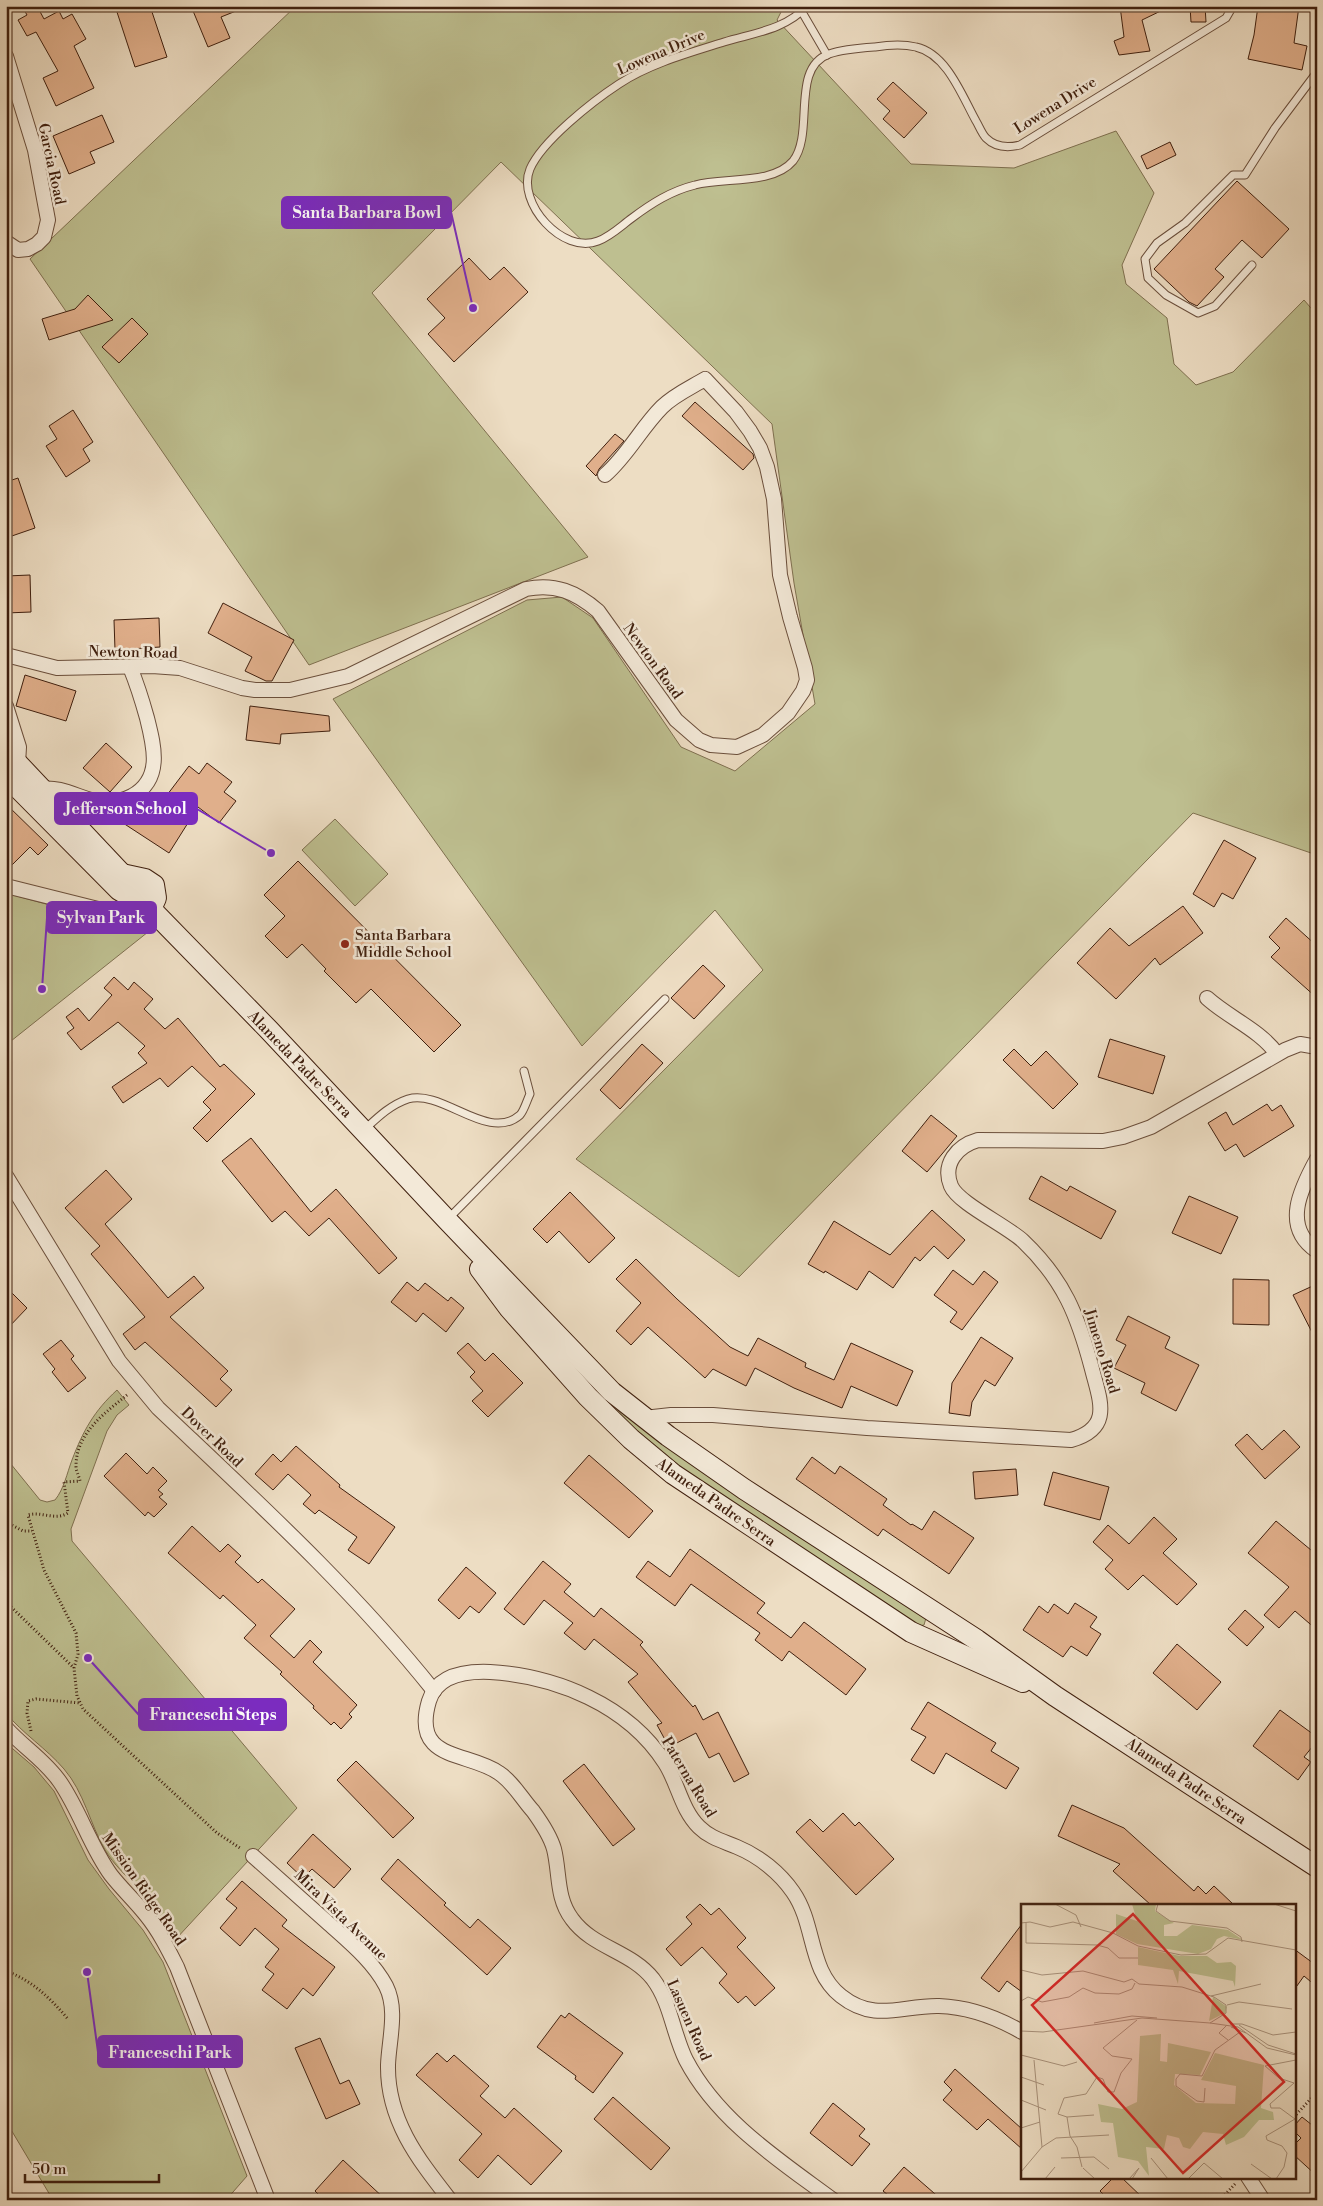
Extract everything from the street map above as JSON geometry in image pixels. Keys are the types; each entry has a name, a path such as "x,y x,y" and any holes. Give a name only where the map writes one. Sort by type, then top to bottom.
{"street":[{"name":"Garcia Road","path":"6,56 35,150 48,220 44,237 28,249 18,250 6,242"},
{"name":"Newton Road","path":"6,655 57,668 180,668 242,688 290,690 348,676 526,589 540,586 555,587 585,600 598,611 676,720 698,740 711,745 737,747 763,735 776,725 796,702 807,680 780,575 772,482 760,448 750,431 736,412 705,380 664,405 648,423 620,462 605,475"},
{"path":"40,789 56,788 97,802 113,803 134,795 147,784 154,766 153,742 138,685 130,667"},
{"path":"6,706 19,748 10,764"},
{"name":"Alameda Padre Serra","path":"10,764 40,789 122,874 151,909 269,1030 595,1375 644,1418 720,1472 976,1640 1055,1696 1317,1867"},
{"name":"Alameda Padre Serra","path":"10,764 119,890 151,909"},
{"path":"6,886 102,910 117,912 151,909"},
{"path":"1207,998 1223,1012 1269,1043 1277,1054"},
{"name":"Jimeno Road","path":"644,1418 671,1415 713,1415 867,1428 1070,1440 1087,1433 1099,1419 1102,1401 1076,1315 1054,1276 1039,1257 1007,1227 965,1201 951,1187 949,1172 952,1157 968,1143 978,1140 1103,1141 1123,1137 1151,1127 1277,1054 1300,1044 1317,1047"},
{"path":"1317,1159 1300,1192 1296,1208 1298,1226 1302,1235 1317,1251"},
{"name":"Dover Road","path":"6,1176 119,1360 137,1385 158,1408 325,1567 369,1613 434,1691"},
{"name":"Alameda Padre Serra","path":"447,1220 509,1308 543,1348 600,1409 631,1439 669,1471 911,1632 1055,1696"},
{"name":"Paterna Road","path":"434,1691 438,1684 447,1679 468,1672 490,1672 538,1680 566,1688 600,1704 628,1721 654,1748 667,1767 685,1808 698,1826 715,1840 736,1847 759,1859 785,1882 803,1910 821,1973 827,1982 844,1998 864,2009 876,2011 899,2011 918,2006 964,2009 986,2015 1021,2032"},
{"name":"Lasuen Road","path":"434,1691 430,1700 426,1721 431,1740 439,1748 454,1757 498,1772 507,1779 540,1821 554,1851 561,1896 570,1918 593,1940 623,1954 639,1965 653,1980 664,1997 679,2044 688,2062 703,2087 733,2120 778,2161 833,2200"},
{"name":"Mission Ridge Road","path":"6,1728 39,1757 59,1780 70,1797 94,1849 112,1876 146,1915 166,1943 268,2200"},
{"name":"Mira Vista Avenue","path":"253,1856 352,1945 378,1973 386,1986 392,2008 388,2066 391,2102 400,2128 409,2146 450,2200"},
{"path":"1249,2178 1263,2200"}],"lane":[{"name":"Lowena Drive","path":"827,54 805,9 787,23 682,56 620,83 583,110 558,134 536,160 530,170 528,181 531,202 561,238 571,242 592,243 610,235 652,203 672,192 716,180 770,176 793,161 801,145 809,76 813,67 827,54 848,49 887,45 916,46 926,51 935,57 949,72 985,137 1001,147 1011,147 1020,144 1226,18 1233,6"},
{"path":"1252,265 1215,306 1198,313 1166,295 1148,278 1145,259 1157,243 1184,223 1233,175 1245,175 1275,128 1317,72"},
{"path":"447,1220 665,999"},
{"path":"364,1131 390,1108 408,1099 430,1098 485,1122 502,1123 520,1114 530,1094 524,1070"}],"path":[{"path":"137,1385 99,1418 83,1439 76,1466 80,1481 64,1482 68,1513 58,1517 29,1514 32,1531 44,1570 76,1633 78,1654 74,1668 77,1696 83,1708 217,1833 253,1856"},
{"path":"6,1522 23,1531 32,1531"},
{"path":"6,1602 74,1668"},
{"path":"35,1737 28,1722 26,1708 28,1701 36,1699 80,1703"},
{"path":"6,1971 32,1983 68,2019"},
{"path":"1296,2115 1317,2092"},
{"path":"1220,2200 1240,2178"}],"green space":[{"path":"296,6 784,6 777,20 911,164 1014,168 1116,131 1154,193 1122,265 1126,284 1167,318 1174,364 1196,385 1233,372 1304,300 1317,315 1317,855 1193,813 739,1277 576,1159 763,970 715,910 582,1046 333,699 527,600 562,597 593,618 681,747 735,771 815,704 794,583 772,424 501,162 372,293 588,557 309,665 30,259"},
{"path":"335,819 388,874 355,906 302,850"},
{"path":"6,893 148,932 6,1045"},
{"path":"511,1297 586,1374 926,1618 924,1625 914,1627 634,1436"},
{"path":"117,1390 129,1405 117,1415 107,1431 71,1529 72,1541 297,1808 175,1940 147,1900 105,1850 71,1778 57,1761 6,1713 6,1458 40,1500 47,1502 55,1500 63,1486 85,1431 102,1406"},
{"path":"6,1743 34,1767 54,1791 88,1860 143,1930 163,1962 247,2176 226,2200 53,2200 10,2128 6,2132"}],"building":[{"path":"22,6 37,6 44,19 59,11 63,19 72,14 86,39 74,46 94,88 56,106 43,78 58,71 36,32 27,36 18,20 27,15"},
{"path":"115,6 150,6 167,57 135,67"},
{"path":"191,6 246,7 221,17 230,38 208,47"},
{"path":"1120,6 1171,6 1142,20 1150,51 1119,55 1114,41 1124,37"},
{"path":"1190,6 1205,6 1206,22 1191,22"},
{"path":"1258,6 1299,6 1294,43 1307,46 1302,70 1248,59"},
{"path":"893,82 927,113 904,138 883,119 890,111 877,99"},
{"path":"102,115 114,142 90,152 95,163 69,174 53,136"},
{"path":"1170,142 1176,155 1147,169 1141,156"},
{"path":"1237,181 1289,229 1262,258 1242,240 1215,269 1224,277 1197,306 1189,302 1154,269"},
{"path":"469,258 490,280 504,267 528,292 454,362 428,334 445,318 427,299"},
{"path":"88,295 113,320 49,340 42,319 75,309"},
{"path":"132,318 148,334 119,363 102,347"},
{"path":"695,402 753,454 754,458 743,470 682,416"},
{"path":"73,410 93,442 83,449 90,461 66,477 46,446 57,439 49,426"},
{"path":"615,434 624,441 599,469 596,476 586,466"},
{"path":"18,478 35,528 6,538 6,482"},
{"path":"30,575 31,612 6,613 6,576"},
{"path":"223,603 294,640 272,681 266,681 245,671 252,657 208,633"},
{"path":"159,618 160,647 115,650 114,620"},
{"path":"25,675 76,691 66,721 16,706"},
{"path":"250,706 329,716 330,731 281,734 280,744 246,740"},
{"path":"106,743 132,767 110,792 83,768"},
{"path":"207,763 232,782 224,792 236,801 219,823 198,807 169,853 123,823 139,802 150,809 158,796 164,799 189,766 199,774"},
{"path":"6,804 48,845 38,855 30,847 6,871"},
{"path":"1224,840 1256,858 1233,899 1222,893 1214,907 1193,894"},
{"path":"298,861 461,1025 434,1052 371,989 356,1003 324,971 326,969 302,944 287,958 265,936 285,916 264,895"},
{"path":"1183,906 1203,933 1160,965 1155,958 1116,999 1077,963 1110,928 1129,946"},
{"path":"1286,918 1317,946 1317,998 1271,957 1280,948 1269,937"},
{"path":"703,965 725,986 694,1019 671,998"},
{"path":"114,977 128,990 134,982 153,999 144,1009 165,1029 178,1018 220,1067 224,1064 255,1094 207,1142 193,1128 211,1110 203,1102 216,1089 192,1066 168,1087 160,1078 123,1103 112,1087 147,1063 138,1053 145,1046 118,1022 81,1050 67,1033 74,1028 66,1017 78,1008 89,1021 112,995 104,988"},
{"path":"1110,1039 1165,1056 1153,1094 1098,1077"},
{"path":"642,1044 663,1063 620,1109 600,1090"},
{"path":"1014,1049 1031,1066 1046,1051 1078,1084 1053,1109 1003,1060"},
{"path":"1267,1104 1272,1111 1281,1105 1294,1126 1244,1157 1236,1144 1225,1151 1208,1123 1226,1112 1233,1125"},
{"path":"931,1115 957,1136 927,1172 902,1151"},
{"path":"251,1138 311,1212 336,1189 397,1258 379,1274 329,1218 309,1236 285,1211 272,1222 222,1161"},
{"path":"106,1170 132,1199 105,1224 168,1298 194,1276 204,1288 170,1317 228,1371 220,1379 232,1390 216,1407 145,1342 135,1350 123,1334 145,1317 91,1254 100,1246 65,1208"},
{"path":"1041,1176 1067,1191 1070,1186 1116,1211 1101,1239 1029,1199"},
{"path":"570,1192 615,1238 589,1263 559,1231 547,1243 533,1229"},
{"path":"1189,1196 1238,1217 1221,1254 1172,1233"},
{"path":"932,1210 965,1240 948,1259 934,1246 920,1261 915,1257 893,1288 869,1271 857,1290 825,1271 824,1273 808,1264 834,1221 890,1255"},
{"path":"636,1259 730,1347 748,1356 758,1338 806,1363 805,1367 834,1380 851,1343 913,1371 897,1406 851,1386 842,1408 794,1388 755,1368 746,1386 713,1369 705,1378 648,1327 631,1345 616,1331 641,1303 616,1279"},
{"path":"953,1270 973,1285 984,1271 998,1282 962,1330 950,1322 957,1312 934,1295"},
{"path":"1233,1279 1269,1280 1269,1325 1233,1324"},
{"path":"407,1282 418,1291 425,1283 448,1301 451,1297 464,1308 446,1332 423,1313 416,1322 391,1302"},
{"path":"1317,1284 1317,1342 1293,1295"},
{"path":"6,1287 27,1308 6,1330"},
{"path":"1128,1316 1170,1337 1165,1348 1199,1365 1176,1411 1141,1393 1145,1383 1114,1368 1126,1345 1116,1340"},
{"path":"981,1337 1013,1358 995,1386 985,1380 972,1402 970,1416 949,1413 952,1383"},
{"path":"61,1340 74,1356 71,1359 86,1378 68,1392 52,1372 55,1369 43,1354"},
{"path":"468,1343 485,1361 493,1353 523,1383 488,1417 472,1401 483,1391 470,1377 475,1372 457,1353"},
{"path":"1284,1430 1300,1447 1265,1479 1235,1445 1247,1434 1262,1450"},
{"path":"296,1446 340,1485 339,1487 395,1527 369,1564 348,1550 357,1537 319,1510 315,1514 303,1504 311,1495 288,1474 273,1490 255,1474 273,1454 281,1462"},
{"path":"126,1453 147,1474 153,1467 167,1481 158,1490 163,1494 159,1497 167,1504 154,1517 148,1512 145,1516 104,1476"},
{"path":"589,1455 653,1511 629,1538 564,1483"},
{"path":"812,1457 835,1474 840,1466 887,1499 883,1505 911,1525 922,1530 934,1511 974,1538 949,1574 883,1529 878,1536 796,1479"},
{"path":"1016,1469 1018,1495 975,1499 973,1472"},
{"path":"1053,1472 1109,1487 1100,1520 1044,1505"},
{"path":"1154,1517 1177,1539 1163,1553 1197,1584 1177,1605 1143,1575 1128,1590 1105,1569 1113,1560 1093,1542 1108,1525 1129,1544"},
{"path":"1276,1521 1317,1555 1317,1630 1295,1611 1279,1628 1264,1615 1289,1587 1248,1553"},
{"path":"192,1526 220,1552 228,1544 241,1556 235,1562 258,1583 262,1579 295,1609 270,1636 294,1658 310,1640 322,1652 313,1662 357,1705 349,1714 352,1717 341,1729 334,1722 331,1725 280,1674 282,1672 244,1638 256,1625 223,1595 220,1599 168,1553"},
{"path":"690,1549 765,1603 757,1613 791,1638 804,1622 866,1669 846,1695 789,1651 782,1661 755,1640 760,1633 691,1584 675,1606 636,1577 648,1561 670,1577"},
{"path":"543,1561 571,1584 564,1592 594,1617 601,1608 643,1642 640,1645 693,1707 695,1705 703,1720 718,1712 749,1774 734,1782 719,1753 709,1758 696,1733 669,1747 657,1725 662,1723 628,1682 638,1674 594,1639 585,1650 564,1633 573,1623 544,1600 524,1625 504,1609"},
{"path":"466,1567 496,1593 479,1613 470,1606 459,1619 438,1600"},
{"path":"1075,1603 1097,1617 1090,1627 1101,1634 1087,1656 1071,1646 1063,1657 1023,1630 1039,1606 1048,1613 1054,1604 1068,1614"},
{"path":"1245,1610 1264,1627 1247,1646 1228,1629"},
{"path":"1177,1644 1221,1682 1197,1710 1153,1673"},
{"path":"928,1702 996,1743 991,1751 1019,1768 1006,1789 946,1753 934,1774 911,1760 926,1737 911,1729"},
{"path":"1280,1710 1317,1737 1317,1741 1304,1757 1311,1762 1298,1780 1253,1746"},
{"path":"356,1761 414,1818 393,1838 337,1780"},
{"path":"584,1764 635,1829 613,1846 563,1781"},
{"path":"1072,1805 1124,1828 1194,1891 1198,1886 1206,1894 1214,1886 1233,1904 1150,1904 1113,1871 1120,1864 1058,1836"},
{"path":"843,1813 855,1826 859,1822 894,1859 856,1895 796,1832 810,1819 823,1832"},
{"path":"313,1834 351,1869 334,1888 312,1869 303,1878 287,1863"},
{"path":"398,1859 470,1928 478,1919 511,1948 487,1975 381,1879"},
{"path":"242,1881 287,1920 282,1926 335,1967 313,1996 303,1988 287,2009 262,1990 274,1974 265,1967 279,1949 255,1928 240,1946 220,1928 237,1908 226,1899"},
{"path":"700,1904 711,1915 719,1908 746,1938 737,1947 775,1988 755,2006 746,1996 738,2003 719,1983 727,1974 702,1947 681,1966 666,1949 692,1924 686,1917"},
{"path":"1021,1925 1021,1991 1007,1981 999,1992 981,1978"},
{"path":"1296,1950 1317,1966 1317,1987 1304,1976 1296,1987"},
{"path":"569,2013 623,2053 593,2093 575,2079 576,2076 537,2047 561,2015 565,2018"},
{"path":"320,2038 340,2084 349,2080 360,2104 326,2119 295,2048"},
{"path":"437,2053 447,2062 454,2055 489,2086 480,2096 505,2118 514,2108 562,2151 531,2185 498,2155 478,2178 459,2160 482,2134 416,2075"},
{"path":"955,2069 1021,2128 1021,2148 988,2119 977,2130 943,2100 952,2090 944,2082"},
{"path":"613,2097 670,2148 651,2170 594,2119"},
{"path":"833,2103 865,2129 859,2136 870,2144 852,2166 810,2133"},
{"path":"1302,2117 1312,2125 1317,2120 1317,2176 1296,2157 1296,2143 1301,2138 1296,2133 1296,2124"},
{"path":"343,2160 386,2200 324,2200 315,2191"},
{"path":"904,2167 942,2200 894,2200 883,2191"},
{"path":"1113,2178 1122,2178 1145,2200 1109,2200 1100,2191"}],"place":[{"name":"Santa Barbara Bowl","path":"473,308"},
{"name":"Jefferson School","path":"271,853"},
{"name":"Santa Barbara Middle School","path":"345,944"},
{"name":"Sylvan Park","path":"42,989"},
{"name":"Franceschi Steps","path":"88,1658"},
{"name":"Franceschi Park","path":"87,1972"}]}
